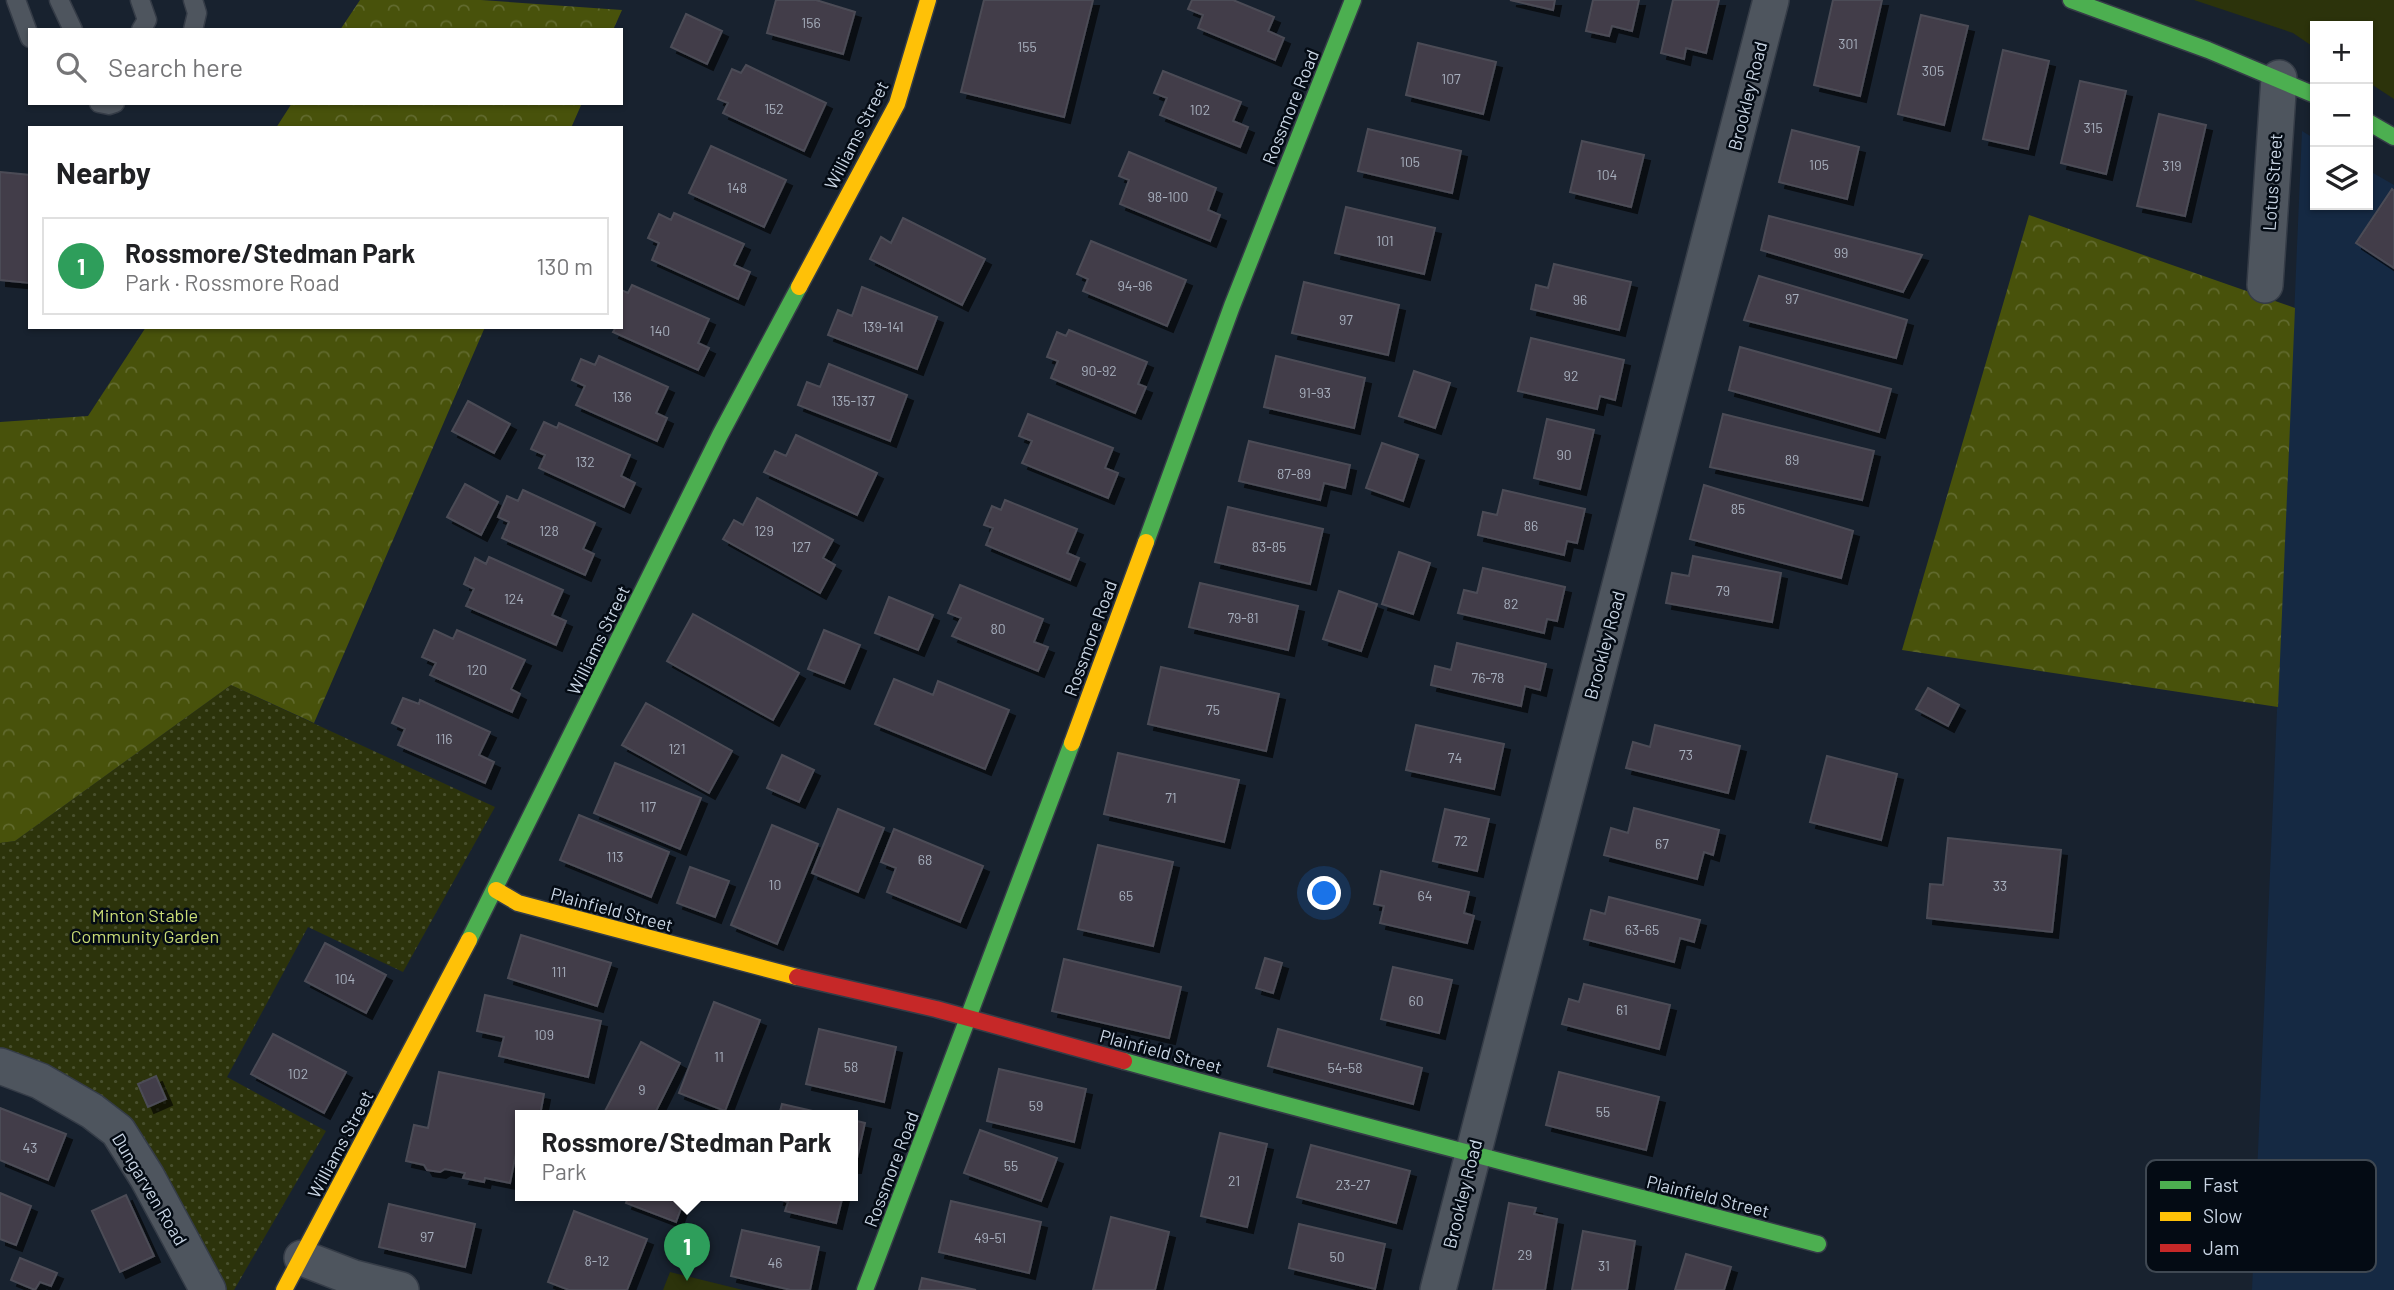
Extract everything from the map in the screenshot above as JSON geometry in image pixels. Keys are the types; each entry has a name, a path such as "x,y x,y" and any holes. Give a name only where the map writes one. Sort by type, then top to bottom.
{"street":[{"name":"Williams Street","path":"284,1290 496,890 720,435 897,104 928,0"},
{"name":"Rossmore Road","path":"865,1290 1106,653 1232,306 1353,0"},
{"name":"Brookley Road","path":"1437,1290 1772,0"},
{"path":"2071,0 2279,78 2310,93"},
{"name":"Lotus Street","path":"2265,285 2279,78"},
{"path":"2373,125 2394,137"},
{"name":"Plainfield Street","path":"496,890 519,903 563,916 747,965 936,1009 1329,1118 1818,1244"},
{"name":"Dungarven Road","path":"0,1066 40,1081 92,1111 118,1131 208,1290"},
{"path":"302,1258 354,1278 401,1290"}],"lane":[{"path":"16,0 28,33"},
{"path":"59,0 72,28"},
{"path":"140,0 147,20 142,28"},
{"path":"193,0 197,13 193,28"}],"shaded area":[{"path":"2302,131 2310,136 2310,210 2373,210 2373,173 2394,185 2394,1290 2252,1290 2253,1272 2376,1272 2376,1160 2258,1160"}],"green space":[{"path":"360,0 481,0 622,10 614,28 341,28"},
{"path":"2194,0 2394,0 2394,99 2373,85 2373,21 2310,21 2310,45 2293,33"},
{"path":"291,105 581,105 572,126 277,126"},
{"path":"2029,215 2295,308 2278,707 1902,650"},
{"path":"145,329 484,329 314,723 231,685 15,841 0,843 0,422 88,416"},
{"name":"Minton Stable Community Garden","path":"231,685 495,807 403,972 308,927 227,1077 326,1131 234,1290 227,1290 129,1128 0,1049 0,843 15,841"},
{"path":"670,1272 743,1290 663,1290"}],"building":[{"path":"776,0 816,0 855,12 843,54 767,33"},
{"path":"984,0 1093,0 1064,117 961,92"},
{"path":"1192,0 1233,0 1274,17 1268,31 1284,38 1275,60 1198,28 1203,15 1188,9"},
{"path":"1510,0 1555,0 1553,10"},
{"path":"1593,0 1639,0 1632,31 1612,26 1609,36 1586,31"},
{"path":"1673,0 1719,0 1706,53 1686,48 1684,59 1661,53"},
{"path":"1833,0 1882,0 1860,96 1814,85"},
{"path":"686,14 722,31 707,64 671,47"},
{"path":"1921,15 1968,26 1944,125 1898,114"},
{"path":"1418,43 1496,62 1483,114 1406,95"},
{"path":"2003,50 2049,61 2028,149 1983,139"},
{"path":"746,65 826,103 804,151 723,113 728,103 718,99 732,69 741,73"},
{"path":"1163,71 1241,102 1233,121 1248,127 1240,147 1160,115 1167,98 1154,93"},
{"path":"2080,81 2126,91 2106,174 2061,163"},
{"path":"2159,114 2206,125 2185,216 2137,206"},
{"path":"1368,129 1461,151 1452,193 1358,171"},
{"path":"1792,130 1859,147 1847,199 1779,182"},
{"path":"1582,141 1644,155 1631,207 1570,192"},
{"path":"711,146 786,180 764,227 689,193"},
{"path":"1129,152 1216,188 1208,210 1220,215 1210,241 1120,204 1129,180 1119,176"},
{"path":"0,172 28,175 28,283 0,280"},
{"path":"2392,189 2394,191 2394,268 2356,243"},
{"path":"1346,207 1435,228 1424,274 1335,253"},
{"path":"674,213 744,244 734,265 750,272 738,299 652,260 659,243 648,238 659,214 671,220"},
{"path":"1769,216 1922,255 1903,292 1761,250"},
{"path":"903,218 985,259 962,305 870,259 881,237 891,243"},
{"path":"1091,241 1186,280 1167,326 1083,291 1088,279 1077,274"},
{"path":"1554,264 1631,282 1619,330 1531,309 1536,285 1548,288"},
{"path":"1759,276 1907,320 1896,358 1744,320"},
{"path":"1304,282 1399,305 1388,355 1292,333"},
{"path":"632,285 709,319 698,343 709,348 698,370 613,332 615,329 623,329 623,291 628,293"},
{"path":"862,287 937,317 917,369 828,335 838,310 852,316"},
{"path":"1069,330 1147,362 1138,384 1146,387 1135,413 1051,378 1058,361 1047,357 1057,332 1066,336"},
{"path":"1531,338 1624,360 1615,400 1600,396 1597,409 1518,391"},
{"path":"1740,347 1891,389 1879,432 1729,390"},
{"path":"599,356 668,387 656,413 667,418 657,441 576,405 585,386 572,380 581,359 595,365"},
{"path":"1276,356 1365,378 1354,428 1264,407"},
{"path":"829,364 907,395 890,441 798,405 807,382 820,387"},
{"path":"1414,371 1450,383 1435,428 1399,416"},
{"path":"468,401 510,424 494,453 452,431"},
{"path":"1028,414 1113,448 1105,468 1118,473 1108,498 1022,463 1032,441 1019,436"},
{"path":"1723,414 1874,451 1862,500 1710,467"},
{"path":"1547,419 1594,430 1580,489 1534,478"},
{"path":"544,422 557,428 559,423 630,455 621,476 635,483 624,507 539,468 545,455 531,449"},
{"path":"796,435 877,473 857,515 764,472 775,451 786,456"},
{"path":"1249,441 1350,465 1345,488 1324,483 1320,500 1239,481"},
{"path":"1382,443 1418,455 1403,501 1366,488"},
{"path":"465,484 498,502 481,535 447,517"},
{"path":"1704,485 1853,531 1841,578 1690,539"},
{"path":"523,490 595,523 583,549 594,554 585,575 502,538 509,522 498,517 507,496 518,501"},
{"path":"1503,490 1585,509 1577,543 1567,541 1564,555 1478,535 1483,512 1497,515"},
{"path":"757,498 833,540 823,558 835,565 820,593 723,539 734,520 743,525"},
{"path":"1005,500 1077,529 1067,553 1079,558 1070,580 986,545 993,528 984,525 992,506 1001,510"},
{"path":"1228,507 1323,529 1310,584 1215,562"},
{"path":"1399,552 1430,563 1413,614 1382,604"},
{"path":"1693,556 1781,573 1772,622 1666,603 1672,573 1689,576"},
{"path":"489,557 563,590 552,615 566,621 556,645 466,606 474,589 464,584 475,558 486,564"},
{"path":"1483,568 1565,587 1557,621 1547,619 1544,633 1458,613 1464,590 1477,593"},
{"path":"1200,583 1298,606 1288,650 1189,627"},
{"path":"960,585 1043,619 1034,642 1048,647 1038,671 952,636 961,618 948,613"},
{"path":"1339,591 1377,604 1361,651 1323,639"},
{"path":"889,597 933,615 918,650 875,633"},
{"path":"693,614 799,673 773,720 667,661"},
{"path":"434,630 453,639 457,630 525,660 511,689 520,694 512,712 430,675 436,663 422,657"},
{"path":"824,630 860,645 844,683 808,669"},
{"path":"1457,643 1546,664 1540,690 1525,686 1521,706 1431,685 1435,666 1451,670"},
{"path":"1161,667 1279,694 1266,751 1148,724"},
{"path":"894,679 933,695 938,681 1009,710 985,769 875,724"},
{"path":"1928,688 1959,705 1948,726 1916,709"},
{"path":"403,698 419,704 420,700 490,732 479,755 494,762 485,783 398,745 405,729 392,723"},
{"path":"646,703 732,751 709,793 622,745"},
{"path":"1416,725 1504,744 1494,789 1406,770"},
{"path":"1655,725 1740,746 1728,793 1626,768 1633,742 1650,747"},
{"path":"1118,753 1239,780 1224,842 1104,814"},
{"path":"782,755 814,770 799,802 767,788"},
{"path":"1827,756 1897,774 1881,840 1810,822"},
{"path":"615,763 701,798 680,849 594,813"},
{"path":"1634,808 1719,830 1713,855 1704,852 1697,879 1604,855 1611,828 1628,833"},
{"path":"838,809 884,828 858,892 812,873"},
{"path":"1445,809 1489,819 1477,871 1433,861"},
{"path":"579,815 669,852 651,897 560,860"},
{"path":"772,825 818,844 777,944 731,925"},
{"path":"894,829 983,866 960,922 887,892 896,868 881,862"},
{"path":"1948,838 2061,850 2052,932 1927,918 1930,884 1943,885"},
{"path":"1098,845 1173,862 1153,946 1078,929"},
{"path":"690,867 729,881 715,917 677,903"},
{"path":"1381,871 1469,892 1464,913 1474,916 1467,943 1380,923 1384,906 1374,904"},
{"path":"1609,897 1700,920 1694,942 1680,938 1674,962 1584,939 1591,910 1605,914"},
{"path":"521,935 611,963 597,1006 508,978"},
{"path":"325,943 386,975 366,1013 305,981"},
{"path":"1265,958 1282,963 1273,993 1256,988"},
{"path":"1064,959 1181,987 1169,1038 1052,1011"},
{"path":"1393,967 1452,980 1439,1033 1381,1019"},
{"path":"1584,984 1670,1005 1659,1049 1562,1024 1569,999 1579,1002"},
{"path":"485,995 601,1021 588,1077 499,1056 504,1037 477,1031"},
{"path":"714,1002 760,1020 725,1110 679,1093"},
{"path":"819,1029 896,1047 884,1102 806,1084"},
{"path":"1278,1029 1422,1068 1413,1104 1268,1066"},
{"path":"273,1034 346,1072 324,1113 251,1074"},
{"path":"641,1042 680,1063 656,1110 606,1110"},
{"path":"999,1069 1086,1089 1074,1142 987,1121"},
{"path":"439,1072 544,1094 541,1110 515,1110 515,1158 510,1183 485,1178 484,1182 463,1178 465,1173 445,1169 440,1172 427,1170 424,1165 406,1161 414,1125 428,1128"},
{"path":"1559,1072 1659,1097 1646,1150 1546,1125"},
{"path":"156,1076 166,1099 148,1107 138,1084"},
{"path":"782,1104 808,1110 780,1110"},
{"path":"0,1108 66,1134 48,1180 0,1160"},
{"path":"858,1121 865,1123 858,1154"},
{"path":"980,1130 1057,1158 1041,1201 964,1173"},
{"path":"1220,1133 1267,1144 1247,1227 1201,1216"},
{"path":"1311,1145 1410,1171 1396,1223 1297,1197"},
{"path":"0,1193 31,1206 16,1245 0,1239"},
{"path":"126,1195 154,1256 120,1272 92,1211"},
{"path":"627,1201 684,1201 676,1222 626,1203"},
{"path":"785,1201 842,1201 836,1223 785,1211 788,1202"},
{"path":"951,1201 1041,1222 1029,1273 939,1252"},
{"path":"1509,1203 1536,1208 1534,1214 1557,1219 1545,1290 1493,1290"},
{"path":"389,1204 475,1224 465,1267 379,1247"},
{"path":"574,1211 647,1239 627,1290 569,1290 548,1282"},
{"path":"1111,1217 1169,1232 1155,1290 1093,1290"},
{"path":"1299,1224 1385,1244 1375,1289 1289,1268"},
{"path":"742,1230 819,1247 810,1290 791,1290 731,1276"},
{"path":"1583,1231 1635,1241 1627,1290 1572,1290"},
{"path":"1686,1254 1731,1267 1724,1290 1675,1290"},
{"path":"20,1258 57,1273 51,1286 40,1282 35,1290 11,1280"},
{"path":"922,1278 976,1290 919,1290"}],"traffic: fast":[{"path":"1146,542 1232,306 1353,0"},
{"path":"2071,0 2208,50 2310,93"},
{"path":"2373,125 2394,137"},
{"path":"469,940 720,435 799,287"},
{"path":"865,1290 1072,743"},
{"path":"1124,1061 1818,1244"}],"traffic: slow":[{"path":"799,287 897,104 928,0"},
{"path":"1072,743 1146,542"},
{"path":"496,890 518,903 797,977"},
{"path":"284,1290 469,940"}],"traffic: jam":[{"path":"797,977 936,1009 1124,1061"}],"place":[{"name":"Rossmore/Stedman Park","path":"687,1281"}]}
